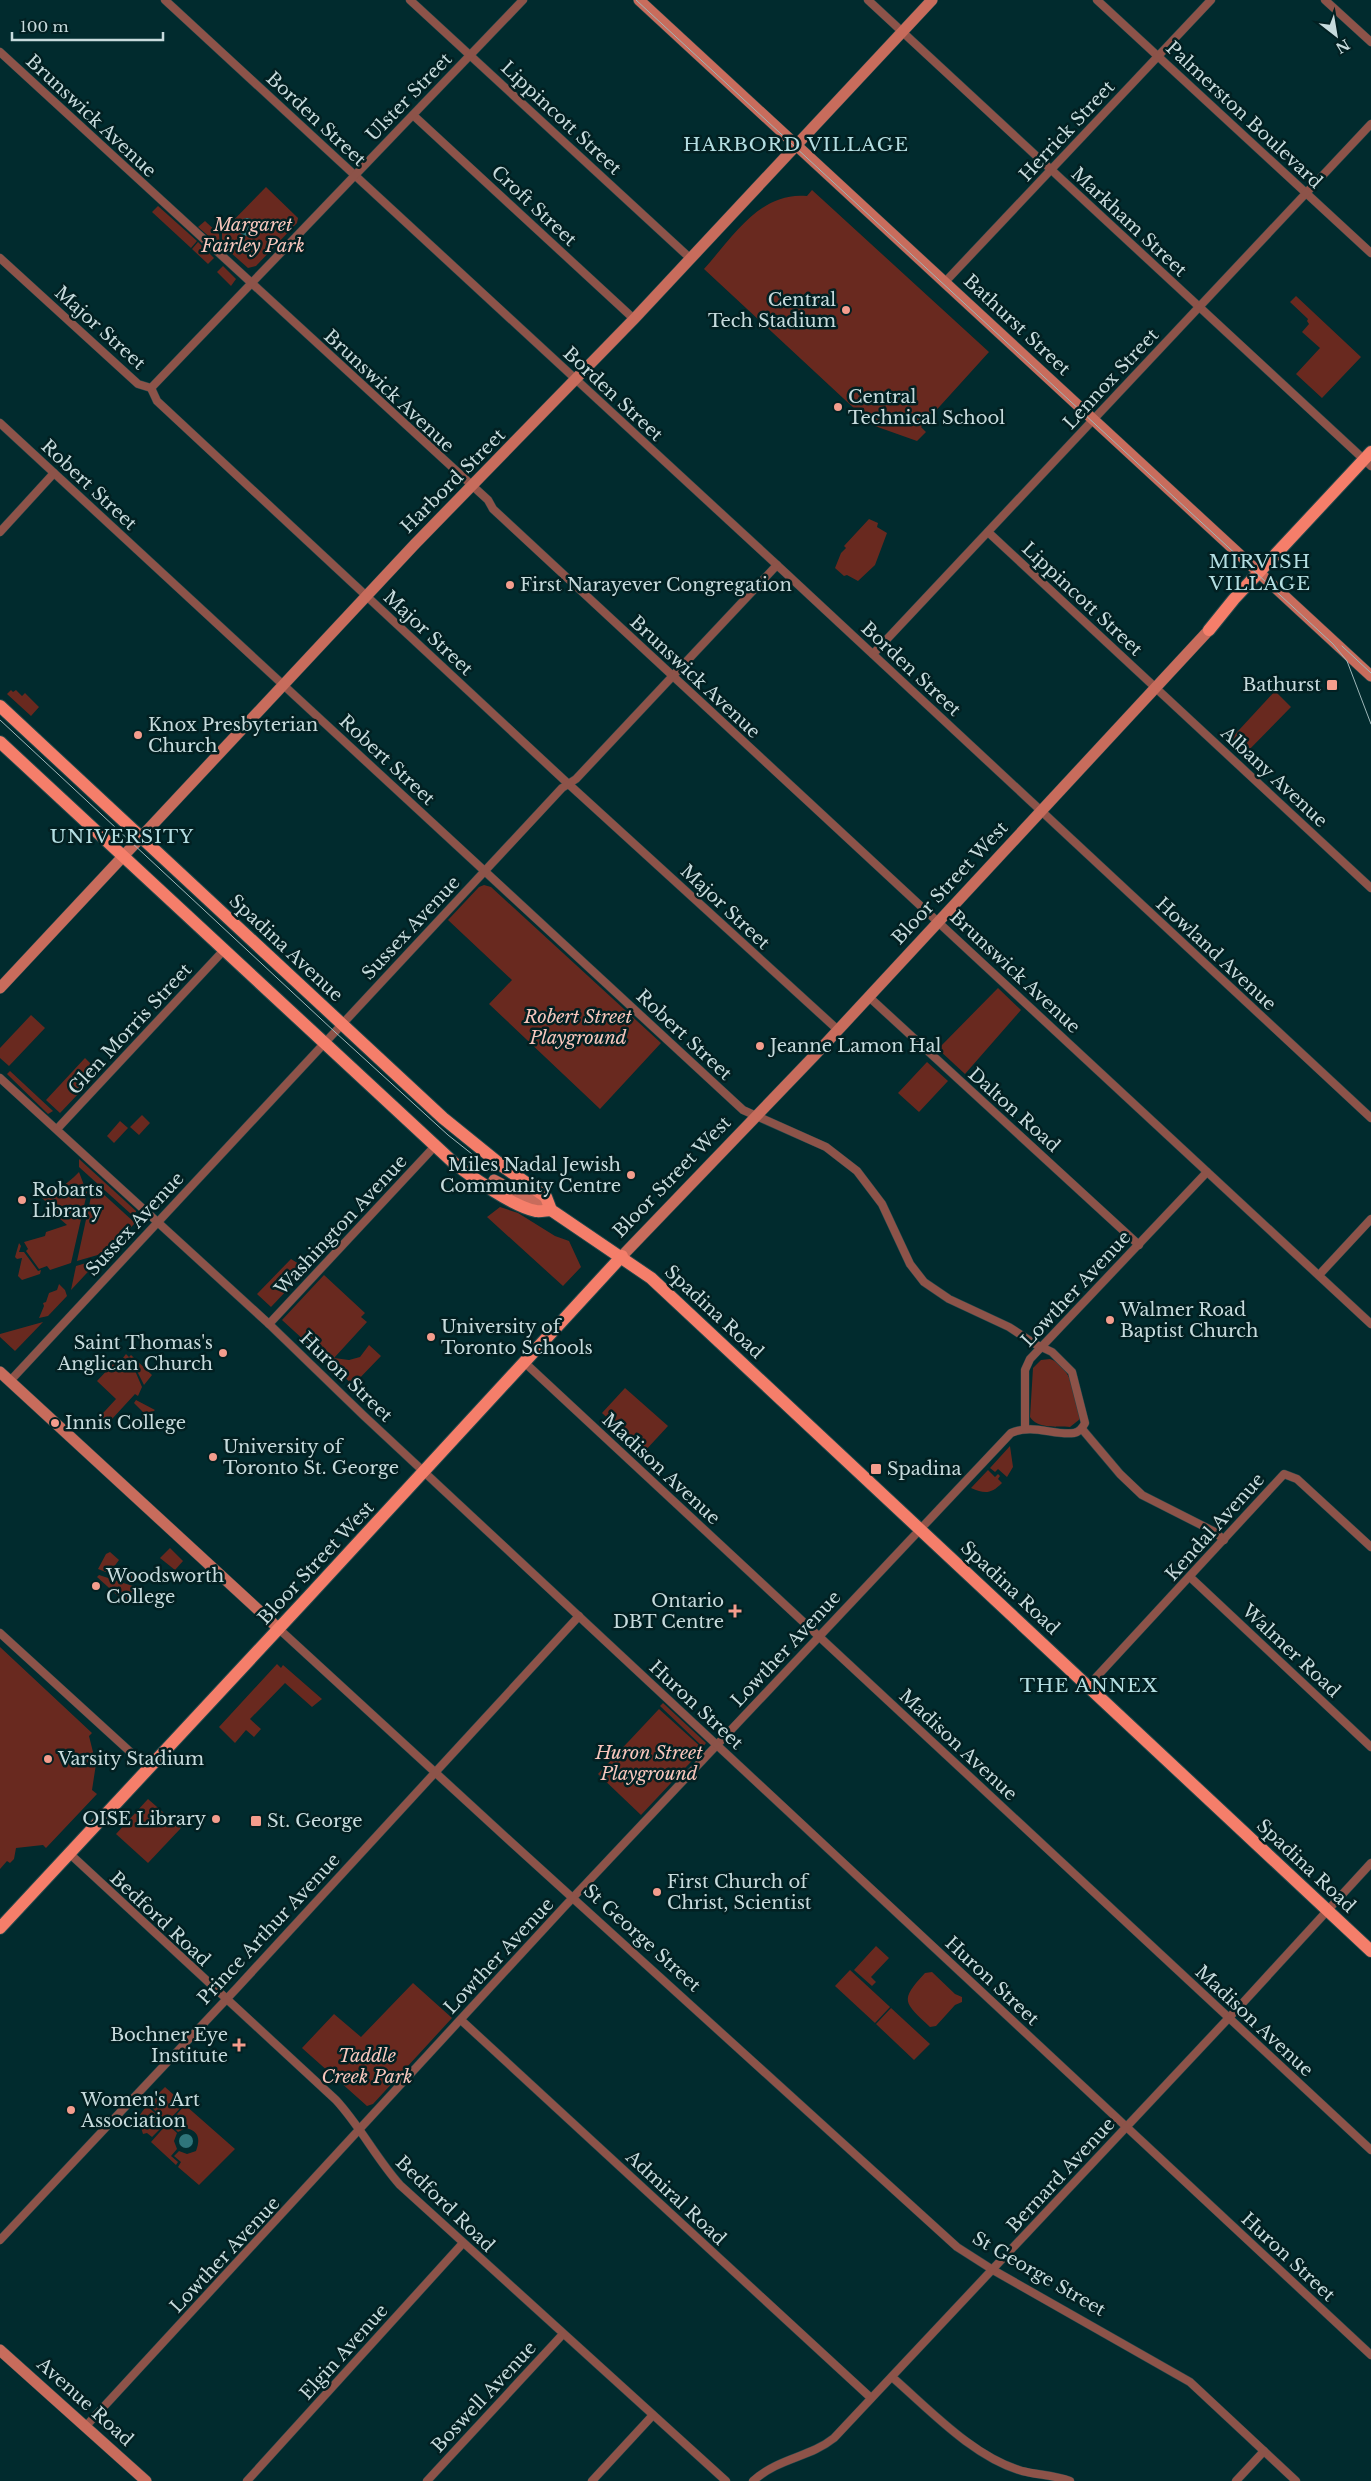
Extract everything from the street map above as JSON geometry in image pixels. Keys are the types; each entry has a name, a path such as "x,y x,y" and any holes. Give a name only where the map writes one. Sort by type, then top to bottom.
{"main road":[{"name":"Bathurst Street","path":"639,0 1371,676"},
{"name":"Harbord Street","path":"0,988 285,685 366,596 634,319 932,0"},
{"name":"Bloor Street West","path":"0,1928 279,1629 622,1256 939,922 1209,630 1234,599 1369,459"},
{"name":"Spadina Avenue","path":"0,706 443,1118 501,1166 546,1197 551,1210 622,1256"},
{"name":"Spadina Avenue","path":"0,742 462,1169 492,1184 536,1212 551,1210"},
{"path":"492,1184 501,1166"},
{"name":"Spadina Road","path":"622,1256 652,1278 1371,1951"},
{"name":"St George Street","path":"0,1372 279,1629"},
{"name":"Avenue Road","path":"1,2353 86,2426 146,2481"}],"street":[{"name":"Borden Street","path":"165,0 778,565 1041,811"},
{"name":"Lippincott Street","path":"410,0 691,258"},
{"name":"Ulster Street","path":"151,388 523,0"},
{"name":"Markham Street","path":"868,0 1198,308 1369,459"},
{"name":"Palmerston Boulevard","path":"1097,0 1371,253"},
{"name":"Herrick Street","path":"945,282 1211,0"},
{"path":"1325,0 1371,42"},
{"name":"Brunswick Avenue","path":"0,52 488,500 493,509 673,677 1371,1324"},
{"name":"Croft Street","path":"413,115 634,319"},
{"name":"Lennox Street","path":"873,654 1371,124"},
{"name":"Major Street","path":"0,258 138,384 151,388 157,401 407,634 838,1030"},
{"name":"Robert Street","path":"0,423 743,1110 755,1115"},
{"path":"0,532 54,473"},
{"name":"Lippincott Street","path":"988,532 1156,687"},
{"name":"Sussex Avenue","path":"10,1381 485,871 569,783 576,779 778,565"},
{"name":"Albany Avenue","path":"1156,687 1371,888"},
{"name":"Howland Avenue","path":"1041,811 1371,1118"},
{"name":"Glen Morris Street","path":"57,1129 224,950"},
{"name":"Dalton Road","path":"868,997 1139,1245"},
{"name":"Huron Street","path":"0,1078 269,1324 424,1472 1371,2355"},
{"path":"755,1115 826,1147 857,1171 882,1204 910,1264 924,1282 949,1299 1009,1327 1035,1344 1043,1346 1052,1352 1072,1372 1084,1414 1085,1422 1082,1429 1074,1433 1025,1429"},
{"name":"Washington Avenue","path":"269,1324 435,1146"},
{"name":"Lowther Avenue","path":"86,2426 818,1635 1011,1433 1025,1429 1025,1370 1030,1359 1207,1172"},
{"path":"1319,1275 1371,1219"},
{"name":"Madison Avenue","path":"524,1362 1371,2150"},
{"path":"1082,1429 1120,1474 1142,1496 1215,1532 1224,1540"},
{"name":"Kendal Avenue","path":"1089,1685 1190,1578 1281,1476 1287,1474 1297,1479 1371,1547"},
{"name":"Walmer Road","path":"1190,1578 1371,1747"},
{"name":"Prince Arthur Avenue","path":"0,2240 580,1616"},
{"name":"St George Street","path":"279,1629 957,2247 993,2270 1185,2378 1296,2481"},
{"path":"0,1633 149,1769"},
{"name":"Bedford Road","path":"70,1854 336,2100 361,2130 385,2168 400,2185 652,2416 726,2481"},
{"name":"Bernard Avenue","path":"753,2481 780,2462 828,2443 993,2270 1371,1863"},
{"name":"Admiral Road","path":"461,2020 871,2398"},
{"name":"Elgin Avenue","path":"247,2481 463,2244"},
{"name":"Boswell Avenue","path":"427,2481 563,2334"},
{"path":"892,2377 974,2447 1022,2471 1038,2472 1070,2481"},
{"path":"592,2481 652,2416"},
{"path":"1236,2481 1264,2451"}],"green space":[{"name":"Margaret Fairley Park","path":"266,187 298,218 297,223 256,266 248,268 222,245 222,232"},
{"name":"Central Tech Stadium","path":"812,190 989,352 921,427 926,432 917,441 872,425 704,269 748,219 761,209 775,201 790,196 807,196"},
{"path":"158,206 197,241 191,248 152,212"},
{"path":"205,221 219,234 220,246 198,227"},
{"path":"198,242 214,258 208,264 192,249"},
{"path":"223,266 236,279 231,286 217,272"},
{"path":"1296,296 1361,357 1322,398 1296,374 1320,348 1302,332 1309,324 1308,319 1290,302"},
{"path":"869,519 878,523 877,527 887,533 875,565 858,581 847,575 844,576 835,568 841,553 846,548 844,546"},
{"path":"11,690 13,692 16,690 22,696 25,693 39,707 31,716 7,694"},
{"path":"1275,691 1291,707 1242,757 1227,743"},
{"name":"Robert Street Playground","path":"484,885 491,887 661,1043 600,1109 489,1004 512,980 448,920 479,887"},
{"path":"998,988 1021,1010 965,1074 938,1049"},
{"path":"31,1015 45,1028 9,1066 0,1058 0,1048"},
{"path":"85,1058 99,1072 60,1113 46,1100"},
{"path":"927,1062 948,1081 919,1112 898,1093"},
{"path":"10,1071 53,1111 48,1114 7,1074"},
{"path":"142,1115 150,1123 139,1135 130,1127"},
{"path":"120,1121 128,1128 114,1143 107,1136"},
{"path":"79,1159 136,1212 131,1214 79,1167"},
{"path":"79,1172 87,1193 71,1263 50,1270 47,1266 39,1269 26,1251 28,1249 24,1242 45,1236 46,1232 67,1225 51,1211 52,1207 35,1192 49,1191 60,1187"},
{"path":"100,1191 135,1223 108,1252 77,1261 92,1192"},
{"path":"500,1207 518,1213 555,1236 569,1241 581,1267 563,1286 487,1217"},
{"path":"19,1243 21,1246 19,1252 24,1252 38,1271 41,1270 40,1274 22,1280 18,1276 22,1258 17,1259 15,1257"},
{"path":"100,1259 71,1290 76,1266"},
{"path":"291,1259 307,1269 271,1307 257,1294"},
{"path":"324,1275 365,1313 361,1317 367,1322 334,1358 349,1360 360,1357 369,1345 381,1356 353,1385 282,1320"},
{"path":"59,1284 65,1290 67,1296 48,1316 39,1318 44,1306 43,1303 46,1302 49,1293 57,1290"},
{"path":"43,1322 15,1351 0,1337 0,1334"},
{"path":"126,1354 129,1357 131,1355 152,1375 144,1385 134,1365 128,1362 119,1363"},
{"path":"1050,1359 1063,1369 1075,1393 1080,1419 1070,1427 1043,1425 1033,1421 1030,1417 1033,1368 1041,1360"},
{"path":"114,1363 120,1366 133,1366 142,1387 138,1396 135,1394 101,1431 93,1424 116,1399 97,1381"},
{"path":"625,1388 668,1426 644,1452 602,1413"},
{"path":"136,1400 155,1410 143,1421 141,1419 145,1414 134,1403"},
{"path":"1010,1446 1013,1467 1007,1477 998,1469 995,1472 990,1468"},
{"path":"988,1470 995,1477 998,1474 1000,1476 998,1479 1002,1483 988,1492 971,1488"},
{"path":"170,1548 183,1561 175,1570 160,1558"},
{"path":"110,1552 119,1560 113,1568 127,1580 133,1573 136,1576 131,1582 98,1569 106,1554"},
{"path":"99,1575 142,1589 128,1605 97,1577"},
{"name":"Varsity Stadium","path":"0,1647 92,1733 89,1736 96,1764 92,1790 97,1794 46,1848 43,1845 16,1848 14,1859 10,1863 7,1861 0,1869"},
{"path":"277,1664 281,1668 283,1665 322,1699 312,1707 285,1683 250,1719 261,1729 254,1737 246,1730 235,1743 219,1727"},
{"path":"663,1703 706,1743 703,1747 660,1706"},
{"name":"Huron Street Playground","path":"659,1709 703,1749 641,1815 598,1774"},
{"path":"148,1799 181,1828 148,1863 116,1834"},
{"path":"876,1946 889,1958 871,1977 876,1982 872,1986 854,1970"},
{"path":"850,1970 890,2007 875,2023 835,1986"},
{"path":"932,1972 955,1994 962,1997 962,2002 955,2005 936,2026 930,2027 910,2006 908,1996 925,1973"},
{"name":"Taddle Creek Park","path":"413,1983 452,2018 373,2104 367,2106 302,2048 334,2014 361,2037"},
{"path":"891,2008 930,2044 914,2060 876,2024"},
{"path":"165,2087 184,2104 167,2122 148,2104"},
{"path":"185,2105 235,2149 199,2185 178,2167 181,2162 174,2156 179,2151 187,2154 196,2151 198,2144 198,2137 194,2131 186,2128 178,2132 169,2123"},
{"path":"147,2106 166,2123 152,2137 147,2133 143,2134 139,2122 139,2117"},
{"path":"167,2124 177,2133 174,2141 177,2149 171,2156 178,2162 176,2165 151,2142"}],"water":[{"path":"247,218 255,223 256,227 251,235 247,236 239,231 238,227 243,219"},
{"path":"183,2134 189,2134 193,2141 189,2148 183,2148 179,2144 179,2138"}],"tram line":[{"path":"636,0 1333,644 1347,661 1371,724"},
{"path":"1342,646 1371,673"},
{"path":"0,720 335,1032 448,1135 477,1158"}],"place":[{"name":"Central Tech Stadium","path":"846,310"},
{"name":"Central Technical School","path":"838,407"},
{"name":"First Narayever Congregation","path":"510,585"},
{"name":"Bathurst","path":"1332,685"},
{"name":"Knox Presbyterian Church","path":"138,735"},
{"name":"Jeanne Lamon Hal","path":"760,1046"},
{"name":"Miles Nadal Jewish Community Centre","path":"631,1175"},
{"name":"Robarts Library","path":"22,1200"},
{"name":"Walmer Road Baptist Church","path":"1110,1320"},
{"name":"University of Toronto Schools","path":"431,1337"},
{"name":"Saint Thomas's Anglican Church","path":"223,1353"},
{"name":"Innis College","path":"55,1423"},
{"name":"University of Toronto St. George","path":"213,1457"},
{"name":"Spadina","path":"876,1469"},
{"name":"Woodsworth College","path":"96,1586"},
{"name":"Ontario DBT Centre","path":"735,1611"},
{"name":"Varsity Stadium","path":"48,1759"},
{"name":"OISE Library","path":"216,1819"},
{"name":"St. George","path":"256,1821"},
{"name":"First Church of Christ, Scientist","path":"657,1892"},
{"name":"Bochner Eye Institute","path":"239,2045"},
{"name":"Women's Art Association","path":"71,2110"}],"district":[{"name":"HARBORD VILLAGE","path":"796,144"},
{"name":"MIRVISH VILLAGE","path":"1260,572"},
{"name":"UNIVERSITY","path":"122,836"},
{"name":"THE ANNEX","path":"1089,1685"}]}
